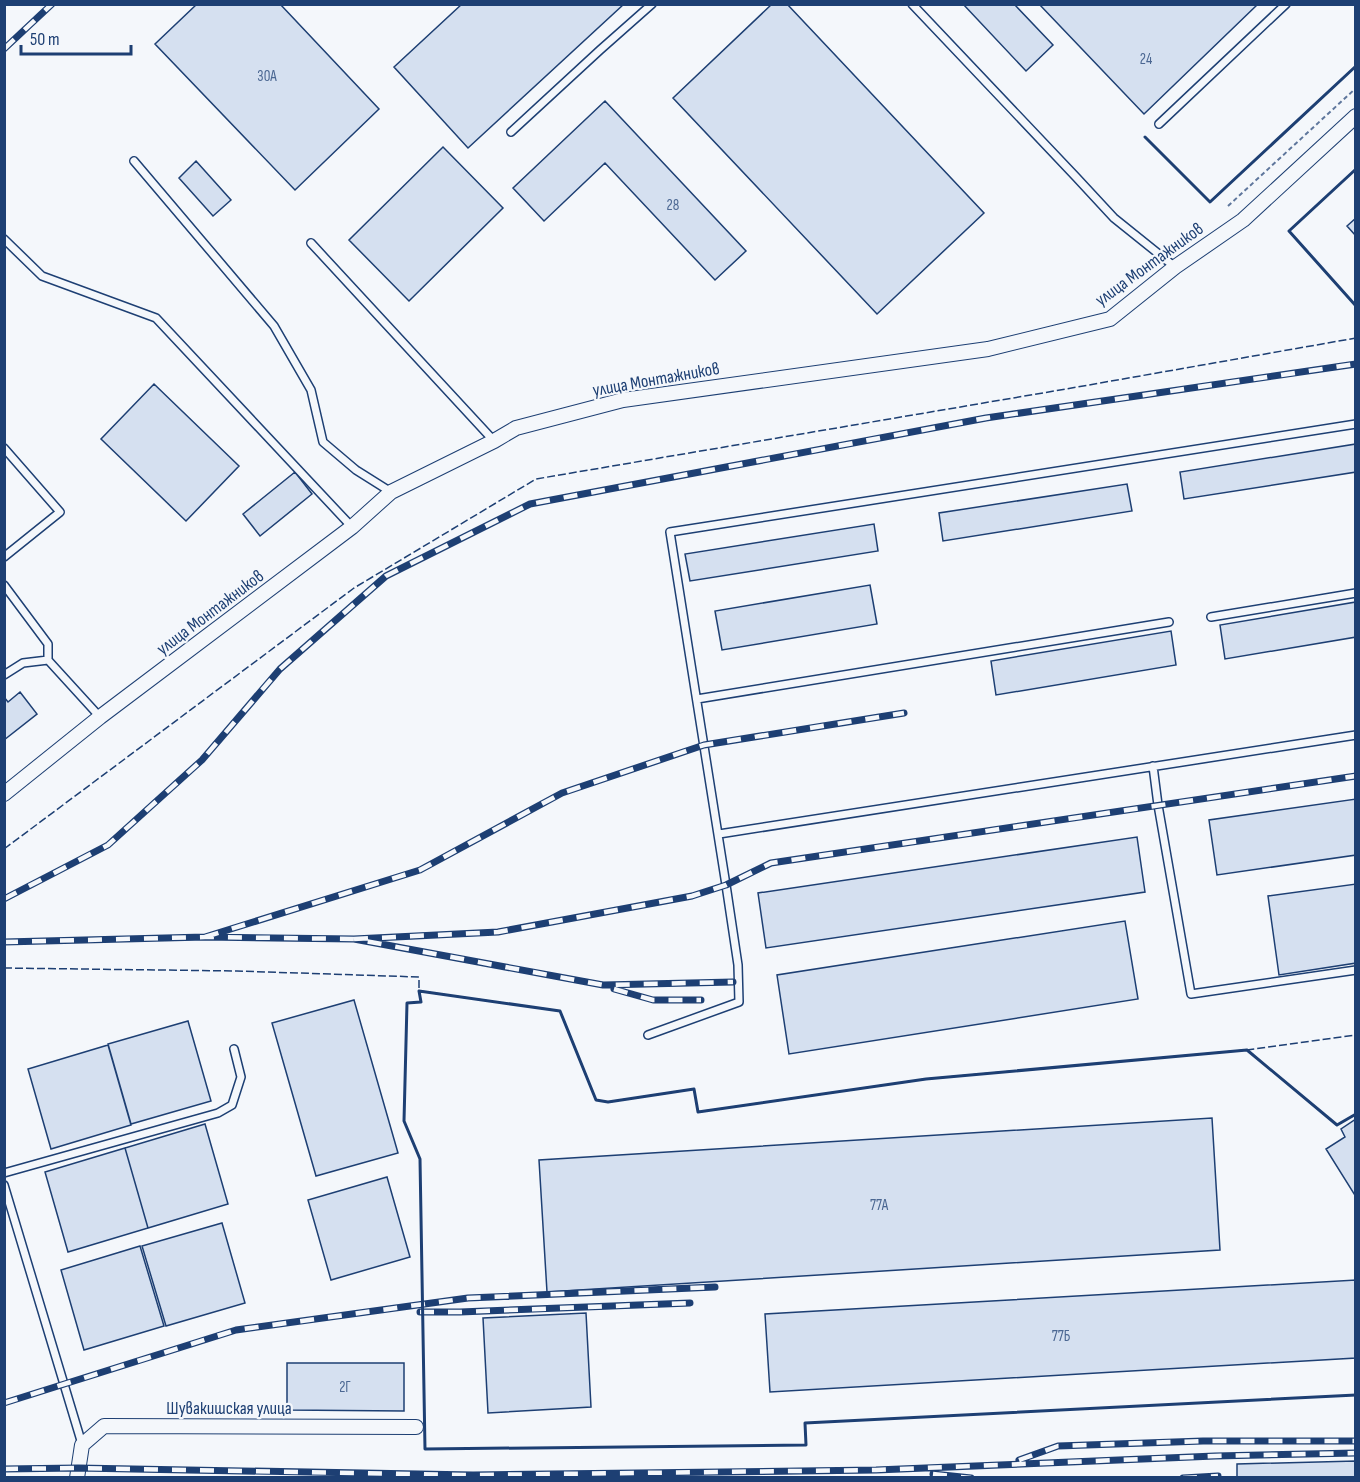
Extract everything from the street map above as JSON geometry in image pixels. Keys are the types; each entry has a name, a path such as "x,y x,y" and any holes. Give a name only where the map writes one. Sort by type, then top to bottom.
{"street":[{"name":"улица Монтажников","path":"6,790 352,527 391,492 516,428 623,400 988,349 1110,319 1175,267 1243,220 1356,116"},
{"name":"Шувакишская улица","path":"82,1445 104,1426 416,1426"},
{"path":"77,1478 82,1445"}],"lane":[{"path":"511,132 652,4"},
{"path":"912,4 1113,218 1175,267"},
{"path":"1159,124 1286,4"},
{"path":"134,161 274,326 311,390 323,442 356,470 391,492"},
{"path":"4,239 42,276 156,318 352,527"},
{"path":"311,243 494,441"},
{"path":"648,1035 739,1002 738,965 719,834 670,532 1356,424"},
{"path":"4,448 60,512 4,557"},
{"path":"4,585 48,644 48,660 100,717"},
{"path":"1211,617 1356,593"},
{"path":"697,699 1169,622"},
{"path":"4,675 23,663 48,660"},
{"path":"719,834 1356,735"},
{"path":"1154,766 1158,806 1191,994 1356,970"},
{"path":"4,1173 218,1113 232,1105 241,1077 234,1049"},
{"path":"4,1185 82,1445"}],"path":[{"path":"1228,206 1356,88"}],"building":[{"path":"197,4 280,4 379,109 295,190 155,44"},
{"path":"462,4 624,4 468,148 394,67"},
{"path":"772,4 787,4 984,213 877,314 673,98"},
{"path":"963,4 1014,4 1053,45 1026,71"},
{"path":"1039,4 1258,4 1144,114"},
{"path":"605,101 746,251 715,280 605,163 544,221 513,188"},
{"path":"443,147 503,208 409,301 349,240"},
{"path":"196,161 231,200 213,216 179,178"},
{"path":"1356,218 1356,236 1347,226"},
{"path":"154,384 239,466 186,521 101,439"},
{"path":"1356,444 1356,472 1184,499 1180,472"},
{"path":"295,472 312,494 260,536 243,514"},
{"path":"1127,484 1132,511 943,541 939,513"},
{"path":"874,524 878,551 690,581 685,554"},
{"path":"870,585 877,624 722,650 715,611"},
{"path":"1356,602 1356,637 1225,659 1220,625"},
{"path":"1171,631 1176,665 996,695 991,661"},
{"path":"20,692 37,714 4,740 4,697 8,702"},
{"path":"1356,799 1356,855 1217,875 1209,820"},
{"path":"1137,837 1145,892 766,948 758,893"},
{"path":"1356,884 1356,963 1279,975 1268,896"},
{"path":"1125,921 1138,999 789,1054 777,975"},
{"path":"354,1000 398,1153 316,1176 272,1023"},
{"path":"188,1021 211,1101 131,1124 108,1044"},
{"path":"108,1045 131,1125 51,1149 28,1069"},
{"path":"1212,1118 1220,1250 547,1292 539,1160"},
{"path":"1356,1119 1356,1197 1326,1149 1345,1137 1341,1129"},
{"path":"205,1124 228,1204 148,1228 125,1148"},
{"path":"125,1148 148,1228 68,1252 45,1172"},
{"path":"387,1177 410,1257 331,1280 308,1200"},
{"path":"222,1223 245,1303 166,1326 142,1246"},
{"path":"140,1246 164,1326 84,1350 61,1270"},
{"path":"1356,1280 1356,1358 770,1392 765,1314"},
{"path":"586,1313 591,1407 488,1413 483,1318"},
{"path":"287,1363 404,1363 404,1411 287,1410"},
{"path":"1356,1461 1356,1478 1237,1478 1237,1464"}],"railway":[{"path":"4,49 52,4"},
{"path":"4,899 108,845 202,760 280,669 386,576 530,504 986,418 1356,364"},
{"path":"205,937 420,870 562,793 704,745 904,713"},
{"path":"354,939 498,932 692,896 726,885 771,863 1356,776"},
{"path":"4,942 205,937 354,939 603,985 733,982"},
{"path":"614,989 653,1000 701,1000"},
{"path":"4,1403 236,1330 468,1298 715,1287"},
{"path":"420,1312 690,1303"},
{"path":"1019,1460 1058,1446 1203,1441 1356,1441"},
{"path":"4,1469 78,1468 473,1475 876,1470 1215,1456 1356,1453"},
{"path":"933,1474 971,1478"},
{"path":"1183,1478 1218,1476"}],"fence":[{"path":"4,849 354,588 536,479 1356,338"},
{"path":"4,968 237,971 419,977 419,991 560,1011 596,1100 608,1102 694,1089 698,1112 926,1079 1247,1050 1356,1035"}],"wall":[{"path":"1145,137 1210,202 1356,66"},
{"path":"1356,169 1289,231 1356,306"},
{"path":"1356,1114 1337,1125 1247,1050 926,1079 698,1112 694,1089 608,1102 596,1100 560,1011 419,991 421,1002 407,1003 404,1121 420,1159 425,1449 806,1445 805,1423 1356,1395"}]}
